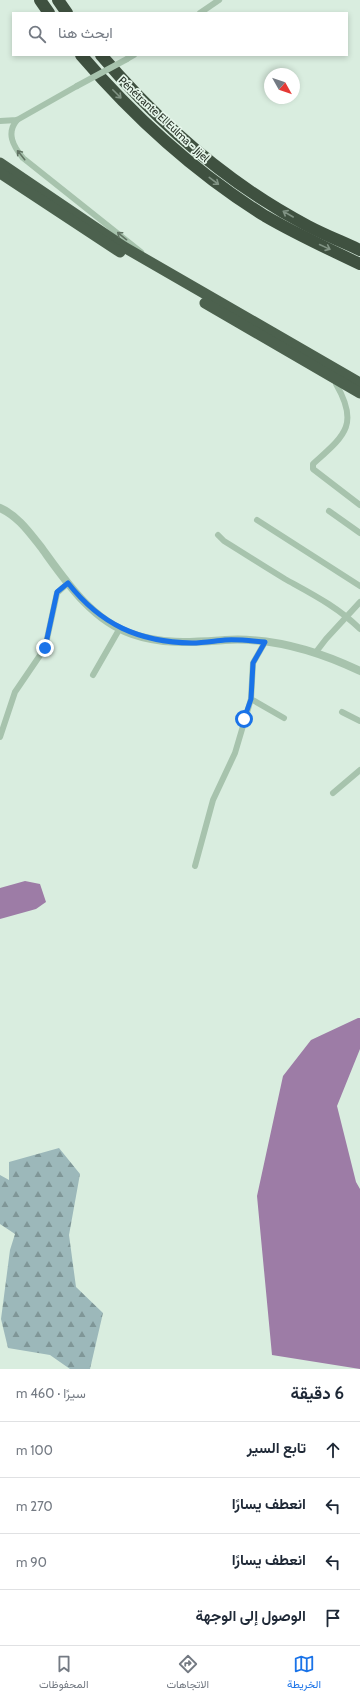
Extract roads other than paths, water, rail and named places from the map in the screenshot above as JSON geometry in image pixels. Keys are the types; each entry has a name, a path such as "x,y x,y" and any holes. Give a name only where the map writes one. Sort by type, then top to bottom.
{"highway":[{"path":"40,0 48,12"},
{"path":"58,0 66,12"},
{"name":"Pénétrante El Eulma - Jijel","path":"82,56 139,116 188,161 228,192 303,237 360,264"},
{"name":"Pénétrante El Eulma - Jijel","path":"102,56 153,111 194,148 230,177 270,204 308,226 360,250"},
{"path":"0,163 124,247 360,384"},
{"path":"0,173 94,236 360,393"}],"street":[{"path":"201,12 219,0"},
{"path":"132,56 17,120 12,127 11,136 14,145 23,158 124,238 151,262"},
{"path":"0,121 17,120"},
{"path":"337,380 336,384 347,402 351,417 347,427 337,442 313,464 313,469 360,505"},
{"path":"0,508 17,518 68,583 86,603 120,628 132,634 180,642 226,640 290,645 316,652 360,670"},
{"path":"329,512 360,534"},
{"path":"257,520 360,586"},
{"path":"218,535 231,545 347,616 360,629"},
{"path":"0,736 16,692 45,648 57,592 68,583"},
{"path":"316,652 360,602"},
{"path":"92,675 120,628"},
{"path":"195,866 213,800 235,753 251,699 253,663 265,642"},
{"path":"251,699 284,718"},
{"path":"342,712 360,721"},
{"path":"333,793 360,770"}]}
